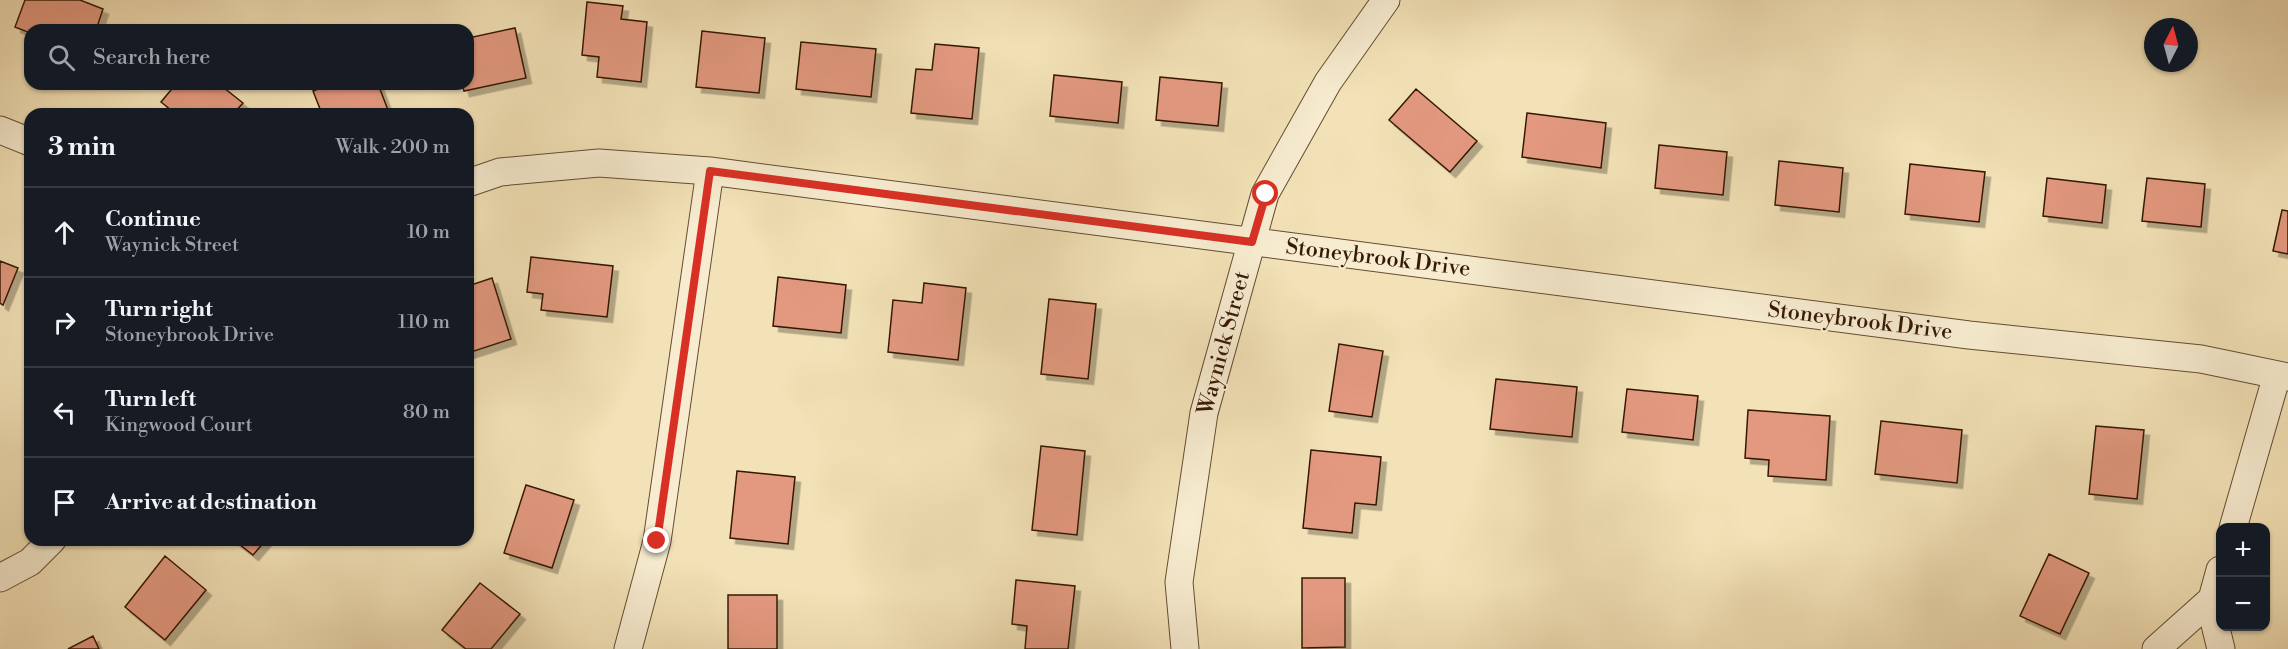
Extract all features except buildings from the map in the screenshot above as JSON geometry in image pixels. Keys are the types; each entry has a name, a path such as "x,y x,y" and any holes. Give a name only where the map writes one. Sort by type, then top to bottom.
{"street":[{"name":"Waynick Street","path":"1185,649 1179,582 1204,412 1266,194 1328,82 1386,0"},
{"path":"0,130 24,140"},
{"name":"Stoneybrook Drive","path":"474,181 500,172 598,163 710,171 1969,335 2201,359 2282,376"},
{"path":"628,649 657,541 710,171"},
{"path":"2235,523 2282,376"},
{"path":"0,578 30,562 46,546"},
{"path":"2218,577 2212,599 2212,612 2221,649"},
{"path":"2156,649 2212,599"}],"route":[{"path":"657,541 710,171 1252,242 1266,194"}]}
